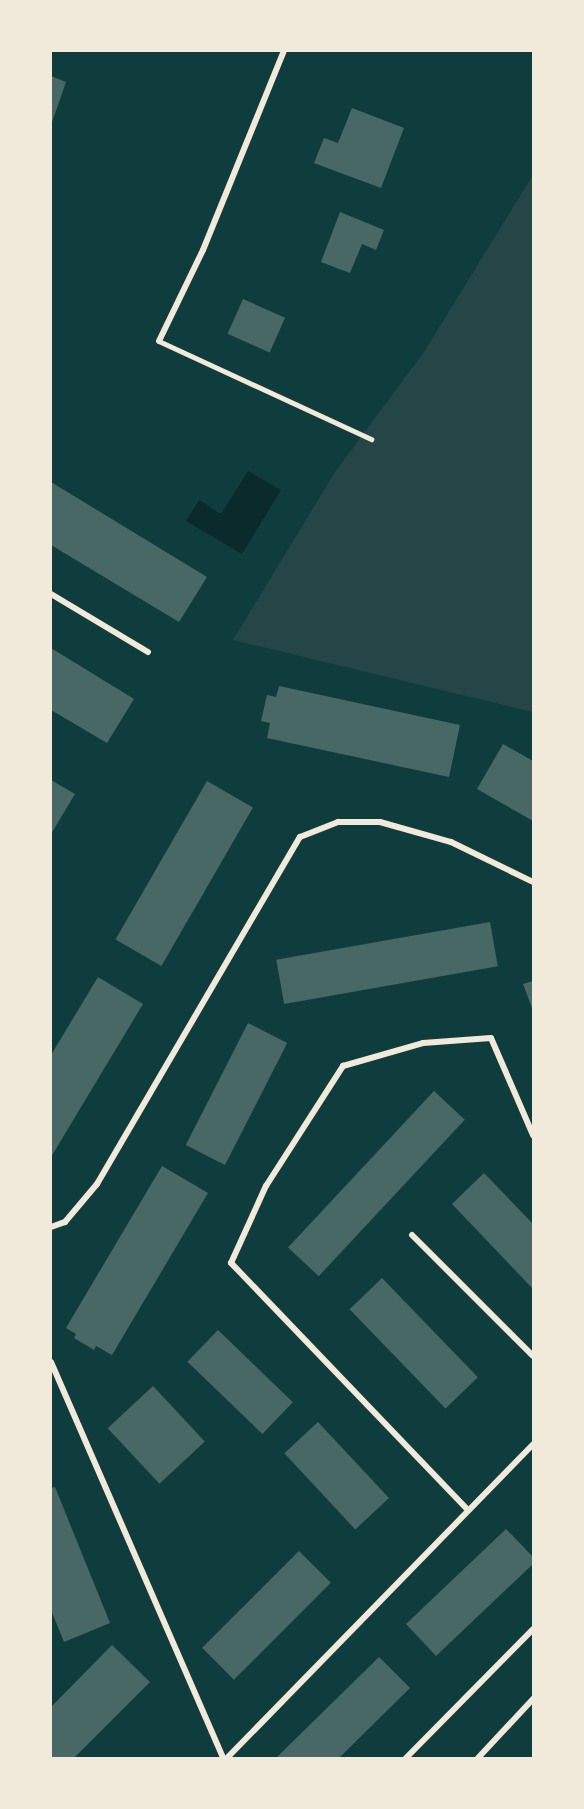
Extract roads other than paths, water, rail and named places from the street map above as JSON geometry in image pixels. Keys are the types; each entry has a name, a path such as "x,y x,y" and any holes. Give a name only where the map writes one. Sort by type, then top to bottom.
{"street":[{"path":"159,341 203,250 285,51"},
{"path":"51,594 148,652"},
{"path":"51,1227 65,1222 97,1184 300,837 338,822 380,822 451,842 533,882"},
{"path":"467,1509 231,1263 266,1186 343,1066 423,1043 491,1038 533,1134"},
{"path":"412,1235 533,1356"},
{"path":"51,1362 225,1758 533,1444"},
{"path":"406,1758 533,1629"},
{"path":"478,1758 533,1699"}],"lane":[{"path":"159,341 370,439"}]}
